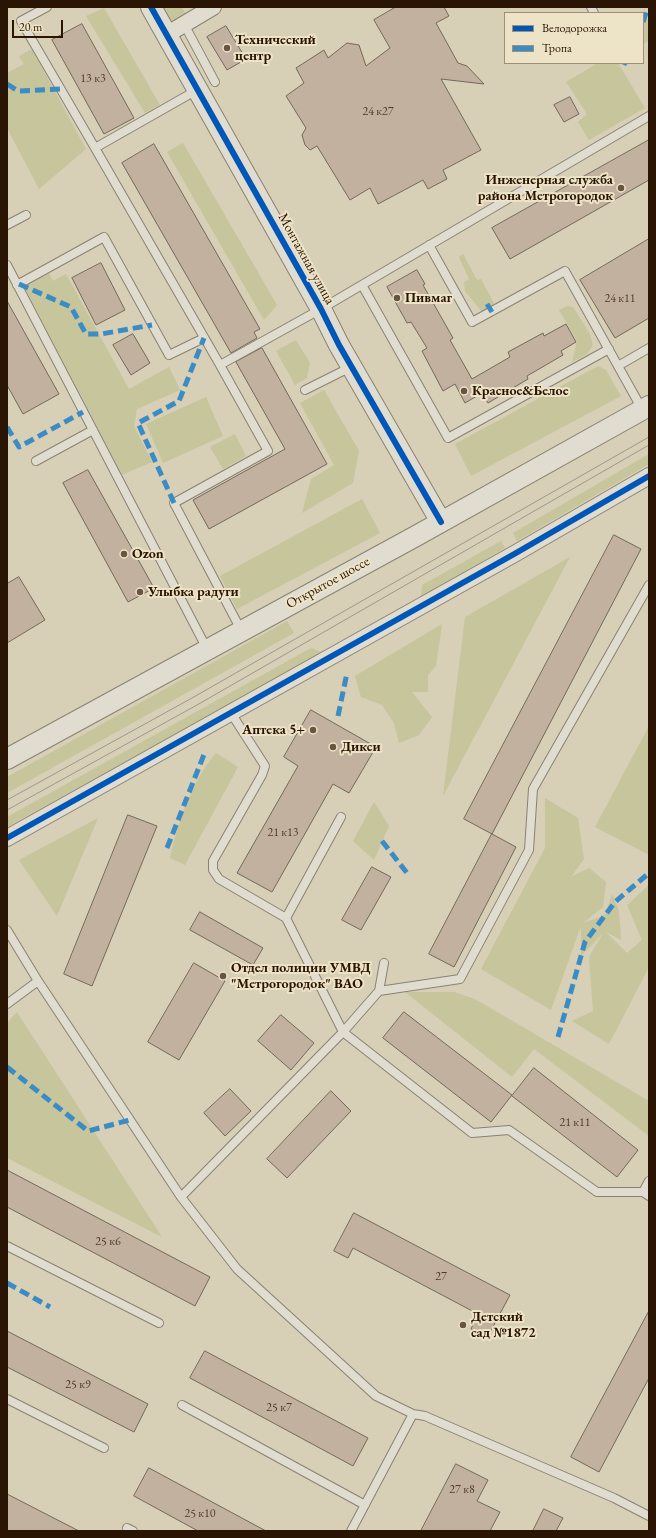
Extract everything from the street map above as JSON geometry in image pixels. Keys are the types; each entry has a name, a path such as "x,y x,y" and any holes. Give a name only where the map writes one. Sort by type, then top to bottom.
{"street":[{"name":"Монтажная улица","path":"151,7 166,35 206,86 321,309 441,522"},
{"path":"166,35 213,7"},
{"name":"Открытое шоссе","path":"7,759 441,522 646,408"},
{"path":"7,838 231,714 649,476"}],"lane":[{"path":"47,7 21,21 268,451 174,503 241,630"},
{"path":"95,148 206,86 184,24"},
{"path":"220,366 321,309 649,116"},
{"path":"7,225 26,215"},
{"path":"17,285 104,237 169,355 204,338"},
{"path":"429,245 472,322 566,271 618,366 646,408"},
{"path":"7,265 207,649"},
{"path":"362,285 448,438 609,349"},
{"path":"618,366 649,348"},
{"path":"305,390 352,366"},
{"path":"36,461 93,430"},
{"path":"379,991 460,979 529,850 533,789 649,585"},
{"path":"231,714 265,766 262,775 213,861 213,870 219,879 286,918 343,1032 472,1134 509,1130 597,1192 646,1194 649,1181"},
{"path":"286,918 341,817"},
{"path":"7,930 38,980 181,1197 237,1269 376,1396 413,1414 425,1416 614,1498 649,1516"},
{"path":"181,1197 343,1032 379,991 384,963"},
{"path":"7,1004 38,980"},
{"path":"7,1246 159,1322"},
{"path":"7,1399 104,1448"},
{"path":"182,1405 365,1505"},
{"path":"351,1531 413,1414"}],"green space":[{"path":"161,7 182,7 186,15 170,23"},
{"path":"104,8 160,105 145,113 86,16"},
{"path":"644,18 649,20 649,41 644,44"},
{"path":"32,49 86,149 39,189 7,128 7,73 24,64 19,56"},
{"path":"596,64 619,64 645,108 589,140 578,122 587,114 566,82"},
{"path":"183,143 277,305 264,320 167,152"},
{"path":"463,254 477,280 481,279 495,305 483,313 465,291 464,282 469,279 459,257"},
{"path":"49,273 53,281 66,274 129,389 169,367 180,390 137,409 134,426 152,462 122,475 24,286"},
{"path":"567,306 573,307 590,334 593,345 587,354 572,362 577,341 559,310"},
{"path":"296,340 310,363 307,378 295,385 276,351"},
{"path":"598,366 606,370 621,396 471,476 455,444"},
{"path":"324,390 359,451 353,483 302,513 311,479 334,465 300,403"},
{"path":"206,397 223,436 163,463 146,424"},
{"path":"235,434 246,456 223,469 210,447"},
{"path":"649,454 649,464 517,541 513,533"},
{"path":"362,499 380,533 237,609 220,576"},
{"path":"501,541 505,548 421,597 422,585"},
{"path":"570,557 443,796 465,617"},
{"path":"287,621 294,633 7,793 7,777"},
{"path":"442,624 436,666 428,675 428,692 412,692 432,717 419,735 399,743 394,723 382,705 361,697 355,676"},
{"path":"311,648 324,653 7,827 7,817"},
{"path":"649,726 649,855 595,827"},
{"path":"216,753 238,767 185,865 170,858 173,844 193,789 207,764"},
{"path":"545,798 578,818 584,859 571,877 589,868 606,882 603,907 583,923 605,915 612,894 619,911 621,940 606,932 627,953 642,940 627,905 649,885 649,967 609,1044 572,1021 593,1011 589,957 603,933 581,956 581,926 551,1010 481,969 545,848"},
{"path":"374,802 389,826 374,860 353,841"},
{"path":"98,818 57,916 19,860"},
{"path":"405,992 454,992 475,999 649,1101 649,1136 534,1049 512,1077"},
{"path":"17,1012 162,1237 7,1158 7,1023"}],"building":[{"path":"396,7 444,7 449,16 436,23 458,63 467,66 484,84 441,79 481,150 443,170 447,179 428,189 423,180 378,204 370,188 350,200 317,146 310,150 305,145 302,135 306,128 286,96 304,83 296,68 324,50 328,58 347,43 359,45 366,66 390,48 374,20"},
{"path":"82,24 134,118 104,134 52,40"},
{"name":"Технический центр","path":"226,26 246,59 227,70 207,37"},
{"path":"570,97 579,114 564,122 554,105"},
{"path":"649,140 649,180 510,259 492,228"},
{"path":"154,144 260,329 254,332 257,338 231,353 122,163"},
{"path":"649,239 649,318 615,338 580,280"},
{"path":"101,263 125,310 96,325 72,278"},
{"path":"417,270 425,284 423,285 453,338 450,340 472,379 510,357 508,352 543,333 544,336 566,324 576,342 561,351 563,355 527,376 528,379 488,403 482,393 465,403 455,384 443,391 422,351 427,348 411,322 407,323 387,287"},
{"path":"7,301 59,394 23,414 7,385"},
{"path":"133,334 150,363 131,375 113,345"},
{"path":"262,348 327,464 209,529 193,500 285,449 236,362"},
{"path":"88,470 154,588 128,602 63,483"},
{"path":"614,535 641,549 492,834 464,819"},
{"path":"19,577 45,620 7,643 7,584"},
{"path":"311,710 376,747 349,793 333,784 272,892 237,873 298,766 284,757"},
{"path":"128,815 157,826 92,986 64,974"},
{"path":"492,834 516,847 454,967 429,954"},
{"path":"372,867 391,877 361,930 342,920"},
{"path":"200,912 263,948 253,965 190,930"},
{"path":"194,963 225,981 179,1060 148,1042"},
{"path":"404,1012 512,1095 491,1122 383,1038"},
{"path":"281,1015 314,1043 291,1070 258,1041"},
{"path":"534,1068 638,1150 617,1177 512,1096"},
{"path":"230,1089 251,1111 225,1136 204,1113"},
{"path":"331,1091 351,1111 287,1178 267,1159"},
{"path":"7,1170 210,1277 195,1306 7,1207"},
{"path":"354,1213 510,1295 487,1338 471,1329 478,1314 353,1248 348,1258 334,1251"},
{"path":"649,1311 649,1378 599,1472 571,1457"},
{"path":"7,1331 148,1404 134,1432 7,1367"},
{"path":"205,1351 368,1438 353,1466 190,1378"},
{"path":"456,1464 488,1480 477,1501 500,1512 490,1531 421,1531"},
{"path":"149,1468 266,1531 198,1531 134,1496"},
{"path":"7,1494 79,1531 7,1531"},
{"path":"544,1509 563,1518 556,1531 533,1531"}],"tram line":[{"path":"7,800 192,698 649,437"},
{"path":"7,810 197,705 649,445"}],"marked path":[{"path":"644,19 648,7"},
{"path":"7,84 18,91 61,89"},
{"path":"19,284 71,307 86,334 101,334 152,325"},
{"path":"487,304 492,312"},
{"path":"174,503 138,423 179,401 204,338"},
{"path":"7,427 19,447 83,412"},
{"path":"338,716 347,673"},
{"path":"167,848 205,752"},
{"path":"382,841 407,873"},
{"path":"558,1037 585,942 615,902 649,873"},
{"path":"7,1067 88,1131 130,1120"},
{"path":"7,1283 50,1307"}],"cycle path":[{"path":"151,7 321,309 339,345 441,522"},
{"path":"7,838 516,553 649,476"}],"place":[{"name":"Технический центр","path":"227,48"},
{"name":"Инженерная служба района Метрогородок","path":"621,188"},
{"name":"Пивмаг","path":"397,298"},
{"name":"Красное&Белое","path":"464,391"},
{"name":"Ozon","path":"124,554"},
{"name":"Улыбка радуги","path":"140,592"},
{"name":"Аптека 5+","path":"313,730"},
{"name":"Дикси","path":"333,747"},
{"name":"Отдел полиции УМВД \"Метрогородок\" ВАО","path":"223,976"},
{"name":"Детский сад №1872","path":"463,1325"}]}
